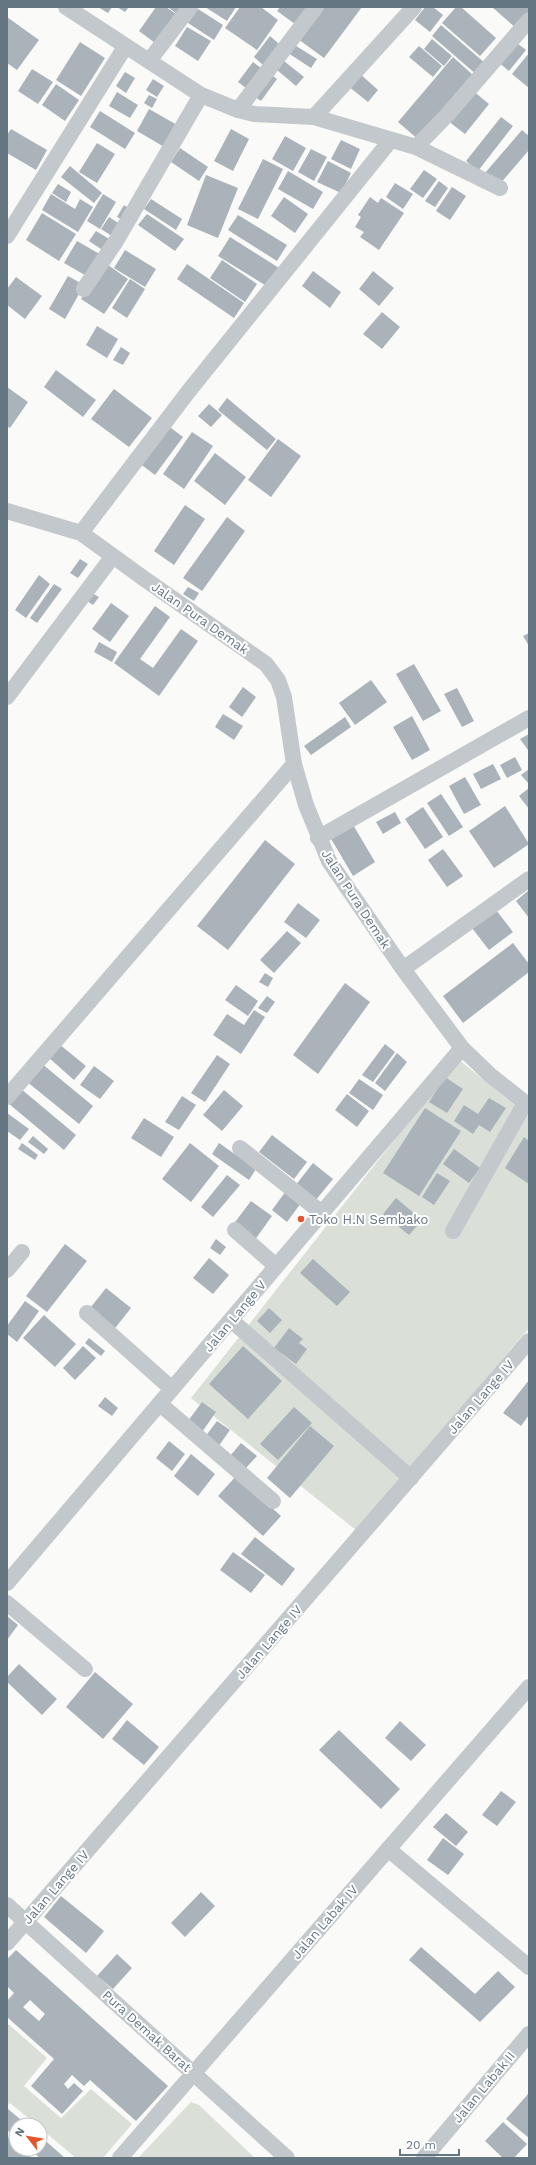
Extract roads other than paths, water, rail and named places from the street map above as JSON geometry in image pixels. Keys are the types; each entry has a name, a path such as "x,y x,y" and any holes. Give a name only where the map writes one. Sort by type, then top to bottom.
{"street":[{"path":"149,61 190,7"},
{"path":"238,110 316,7"},
{"path":"314,117 414,7"},
{"path":"75,9 125,47 201,95 238,110 254,114 314,117 390,141 416,147 500,188"},
{"path":"416,147 448,114 529,20"},
{"path":"7,236 125,47"},
{"path":"84,289 116,240 201,95"},
{"path":"81,533 188,392 390,141"},
{"name":"Jalan Pura Demak","path":"7,511 81,533 266,664 278,680 284,697 294,764 318,838 328,862 403,969 462,1048 490,1075 527,1104"},
{"path":"7,697 113,556"},
{"path":"318,838 529,718"},
{"path":"7,1097 294,764"},
{"path":"403,969 529,879"},
{"name":"Jalan Lange V","path":"7,1583 462,1048"},
{"path":"453,1231 527,1104"},
{"path":"240,1148 322,1213"},
{"path":"235,1230 276,1266"},
{"path":"7,1270 22,1252"},
{"path":"86,1313 172,1389"},
{"path":"231,1320 411,1478"},
{"name":"Jalan Lange IV","path":"7,1943 529,1340"},
{"path":"160,1404 273,1501"},
{"path":"7,1603 85,1669"},
{"name":"Jalan Labak IV","path":"120,2158 529,1687"},
{"path":"388,1849 529,1967"},
{"name":"Pura Demak Barat","path":"7,1905 194,2073 285,2158"},
{"name":"Jalan Labak II","path":"424,2158 529,2034"}],"place":[{"name":"Toko H.N Sembako","path":"301,1219"}]}
